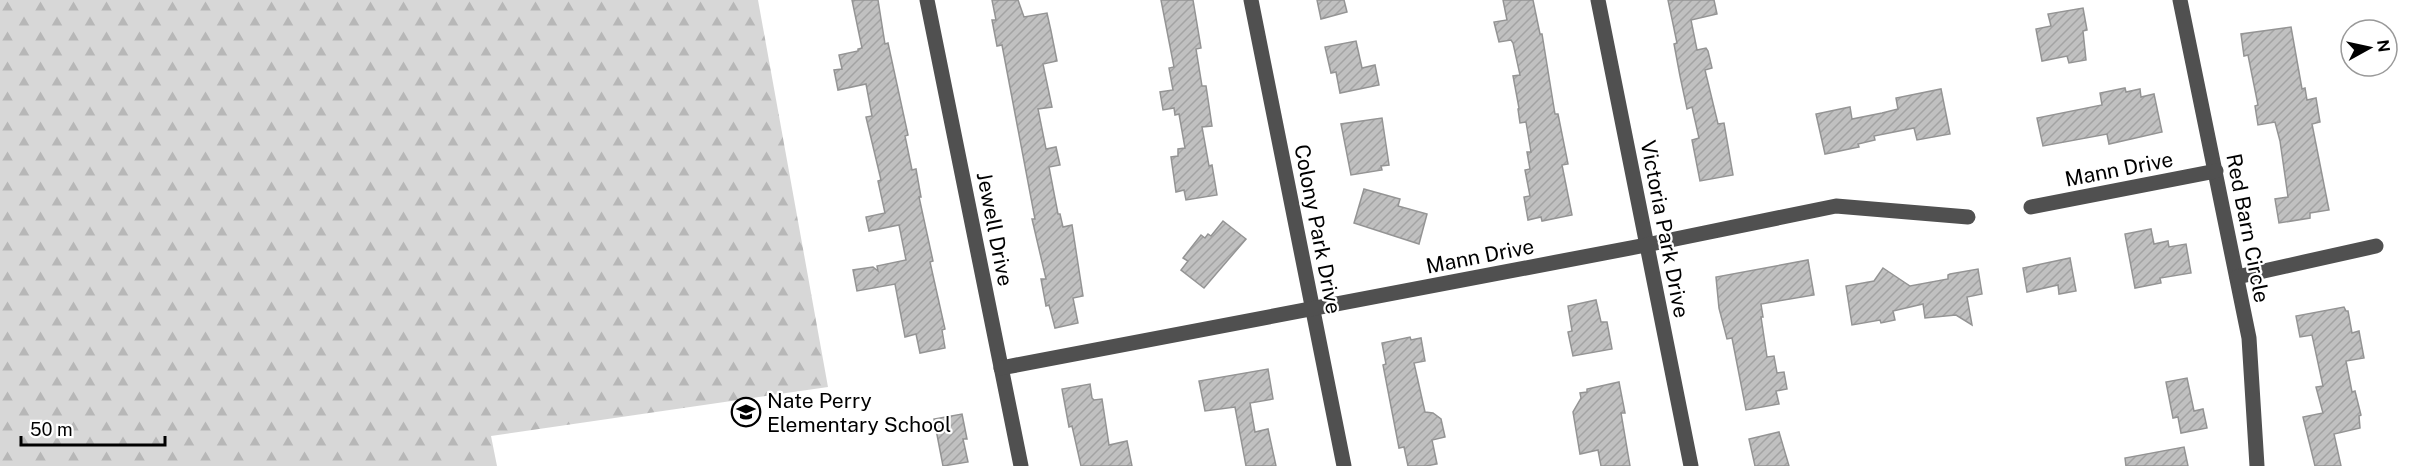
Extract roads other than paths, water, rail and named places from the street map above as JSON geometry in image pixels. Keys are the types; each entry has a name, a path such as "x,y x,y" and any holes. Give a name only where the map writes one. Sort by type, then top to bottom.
{"street":[{"name":"Jewell Drive","path":"927,0 1021,466"},
{"name":"Colony Park Drive","path":"1251,0 1344,466"},
{"name":"Victoria Park Drive","path":"1598,0 1691,466"},
{"name":"Red Barn Circle","path":"2180,0 2249,338 2257,466"},
{"name":"Mann Drive","path":"2031,207 2216,171"},
{"name":"Mann Drive","path":"1001,368 1313,310 1836,206 1968,217"},
{"path":"2237,277 2376,246"}],"place":[{"name":"Nate Perry Elementary School","path":"746,412"}]}
